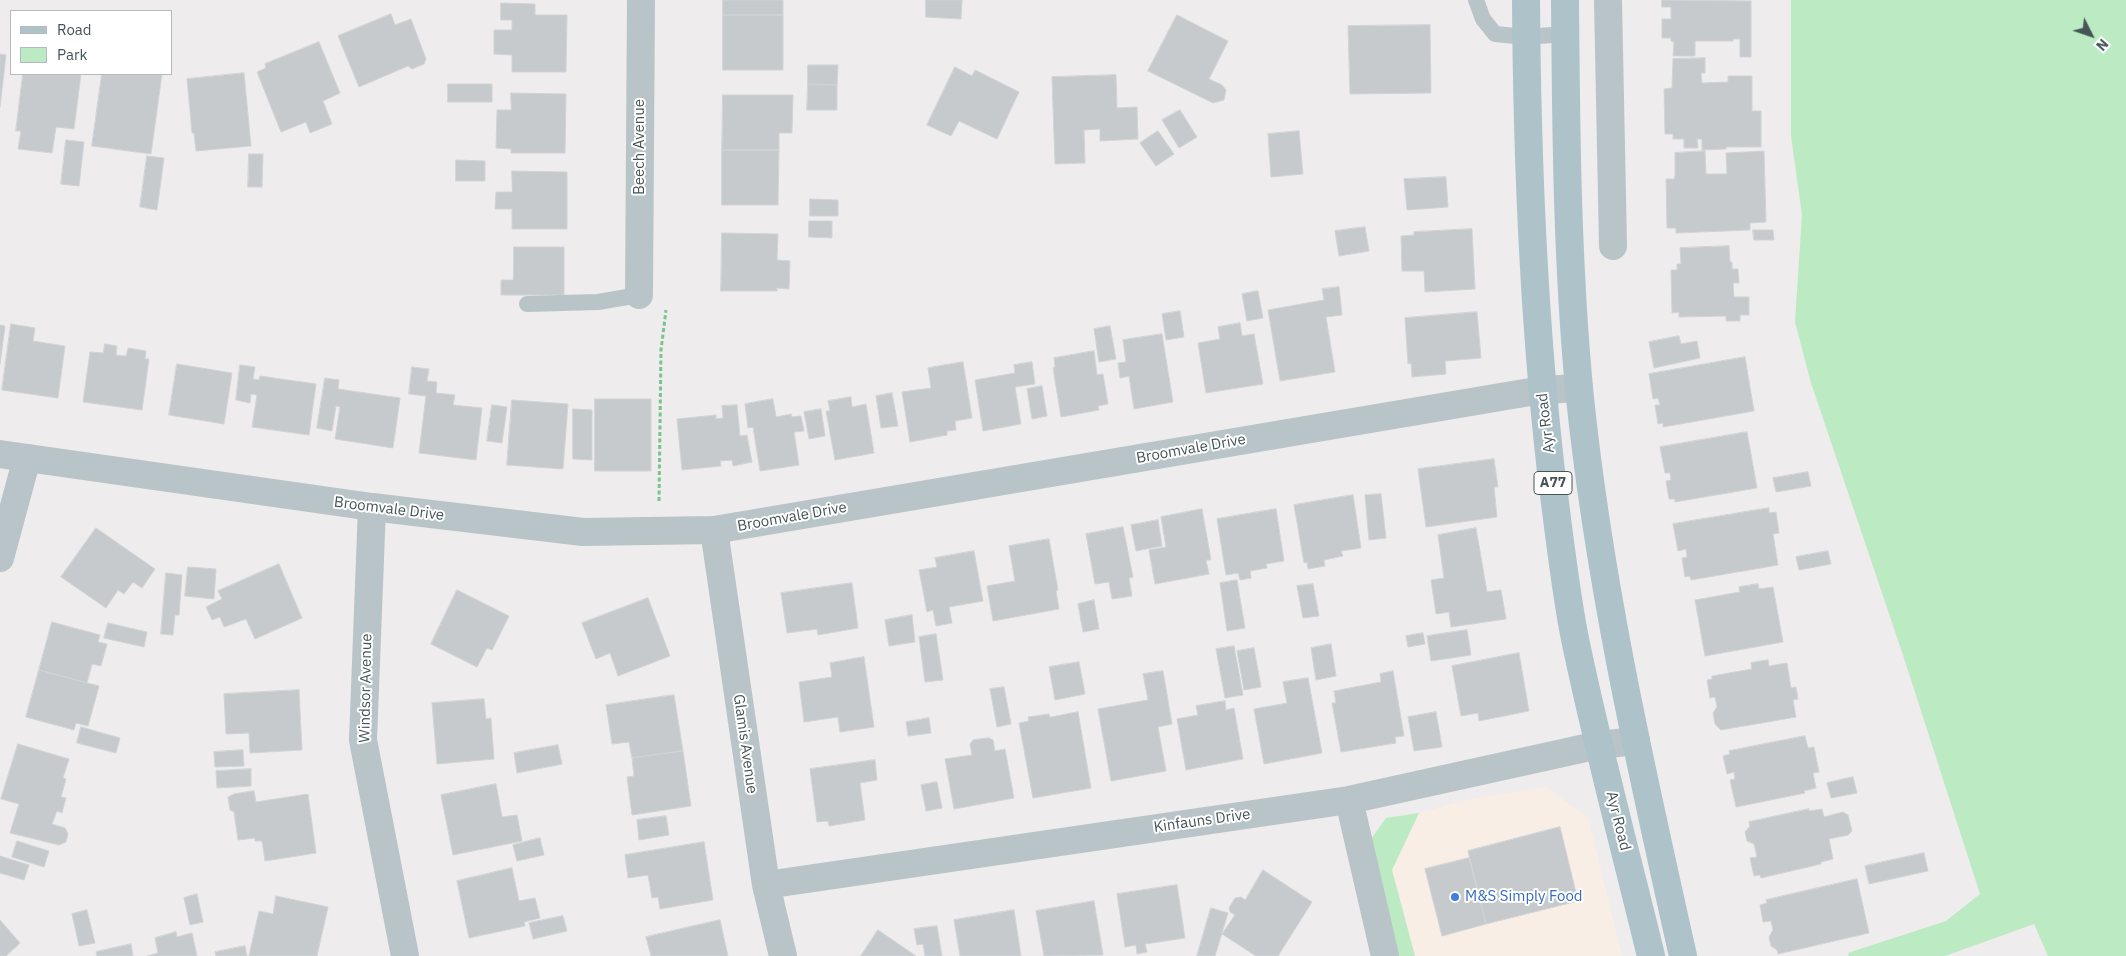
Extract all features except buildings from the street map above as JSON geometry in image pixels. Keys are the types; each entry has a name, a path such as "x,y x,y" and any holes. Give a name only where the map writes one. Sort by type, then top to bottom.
{"main road":[{"name":"Ayr Road","path":"1526,0 1533,280 1542,390 1556,507 1574,632 1599,745 1651,956"},
{"name":"A77","path":"1565,0 1570,251 1579,388 1602,565 1636,740 1683,956"}],"street":[{"name":"Beech Avenue","path":"639,295 641,0"},
{"path":"1608,0 1613,246"},
{"name":"Broomvale Drive","path":"0,454 372,507 583,532 714,530 1542,390 1579,388"},
{"path":"0,558 27,458"},
{"name":"Windsor Avenue","path":"372,507 363,740 405,956"},
{"name":"Glamis Avenue","path":"714,530 766,885 783,956"},
{"name":"Kinfauns Drive","path":"766,885 1349,800 1599,745 1636,740"},
{"path":"1349,800 1385,956"}],"lane":[{"path":"1476,0 1483,19 1495,34 1526,37 1565,34"},
{"path":"528,304 598,302 639,295"}],"path":[{"path":"639,295 666,306 661,350 658,530"}],"shaded area":[{"path":"1546,787 1588,818 1622,956 1415,956 1392,870 1419,813 1466,800"}],"green space":[{"path":"1791,0 2126,0 2126,956 2048,956 2034,924 1945,956 1849,956 1848,953 1946,921 1980,894 1903,655 1811,383 1795,322 1802,215 1791,136"},
{"path":"1419,813 1392,870 1415,956 1396,956 1366,846 1386,818"}],"place":[{"name":"M&S Simply Food","path":"1455,897"}]}
